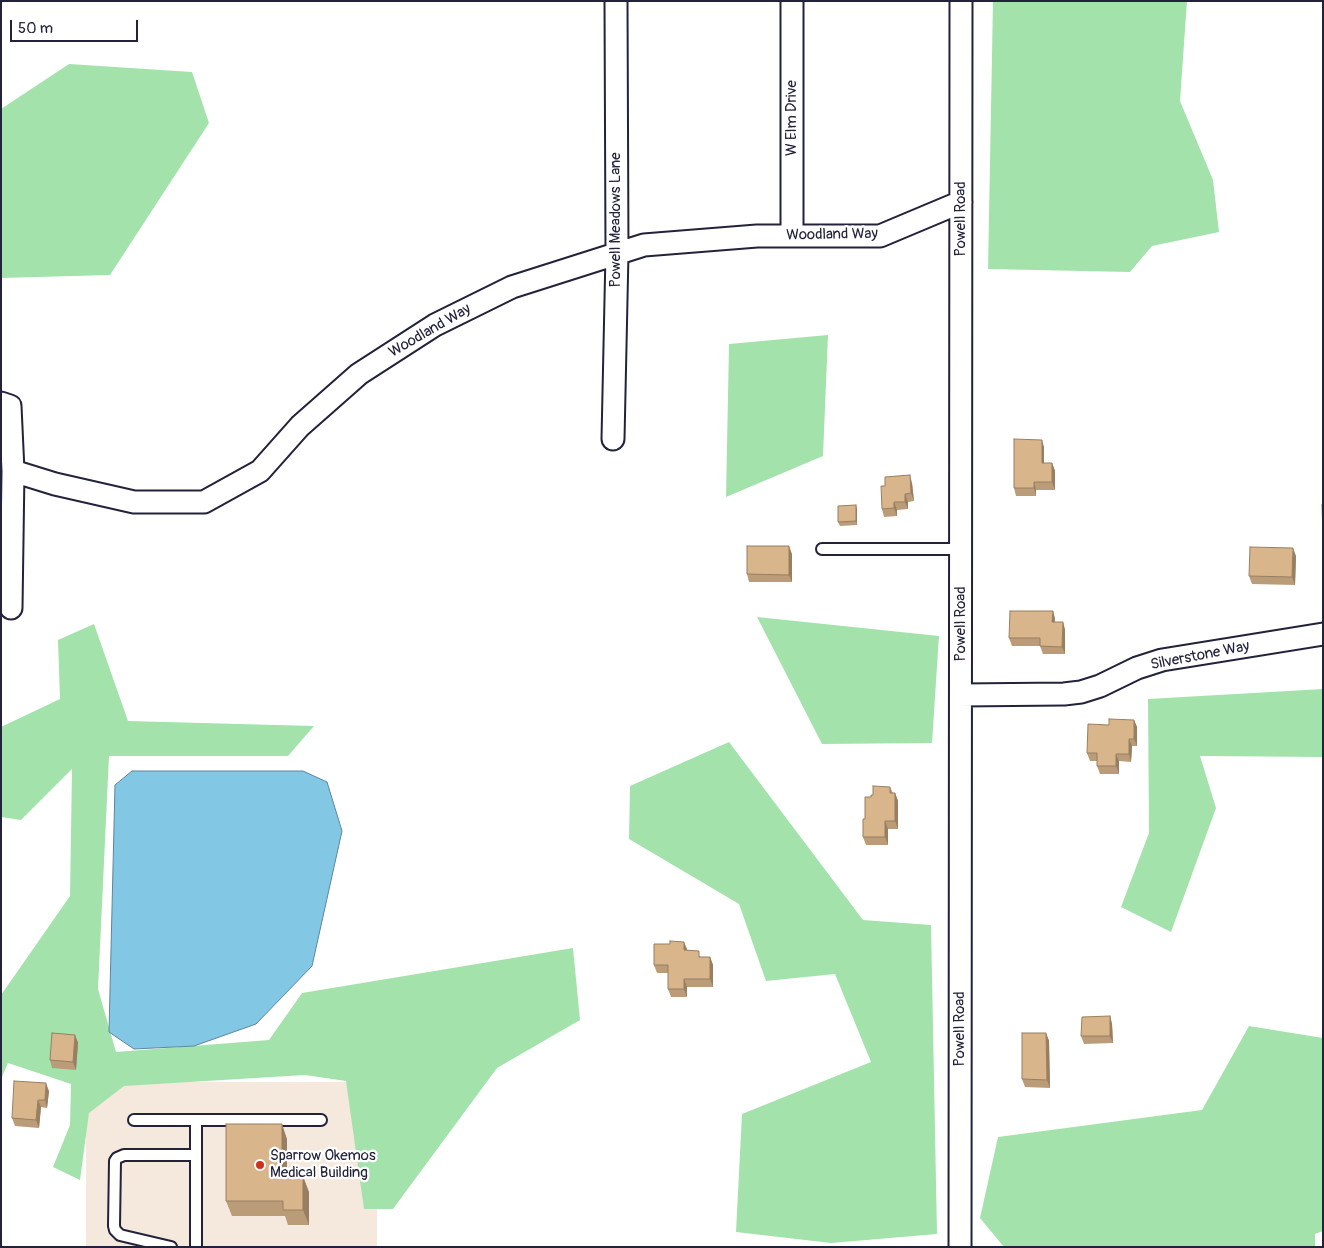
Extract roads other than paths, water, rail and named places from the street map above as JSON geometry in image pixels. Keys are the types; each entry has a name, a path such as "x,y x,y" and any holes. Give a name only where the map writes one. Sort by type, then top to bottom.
{"street":[{"name":"Powell Meadows Lane","path":"613,439 617,253 616,1"},
{"name":"W Elm Drive","path":"792,1 792,236"},
{"name":"Powell Road","path":"960,1247 961,1"},
{"name":"Woodland Way","path":"13,471 55,484 134,502 204,502 260,471 300,426 359,374 435,325 512,287 644,245 757,236 880,236 961,202"},
{"path":"1,403 10,406 13,471 11,608"},
{"name":"Silverstone Way","path":"961,695 1064,694 1080,692 1100,686 1137,668 1162,660 1323,634"}],"lane":[{"path":"822,549 961,549"},
{"path":"134,1120 321,1120"},
{"path":"196,1120 196,1247"},
{"path":"171,1247 120,1235 115,1230 115,1161 124,1155 196,1155"}],"water":[{"path":"132,771 303,771 327,782 342,831 312,966 256,1024 194,1046 134,1049 109,1032 115,785"}],"place":[{"name":"Sparrow Okemos Medical Building","path":"260,1165"}]}
